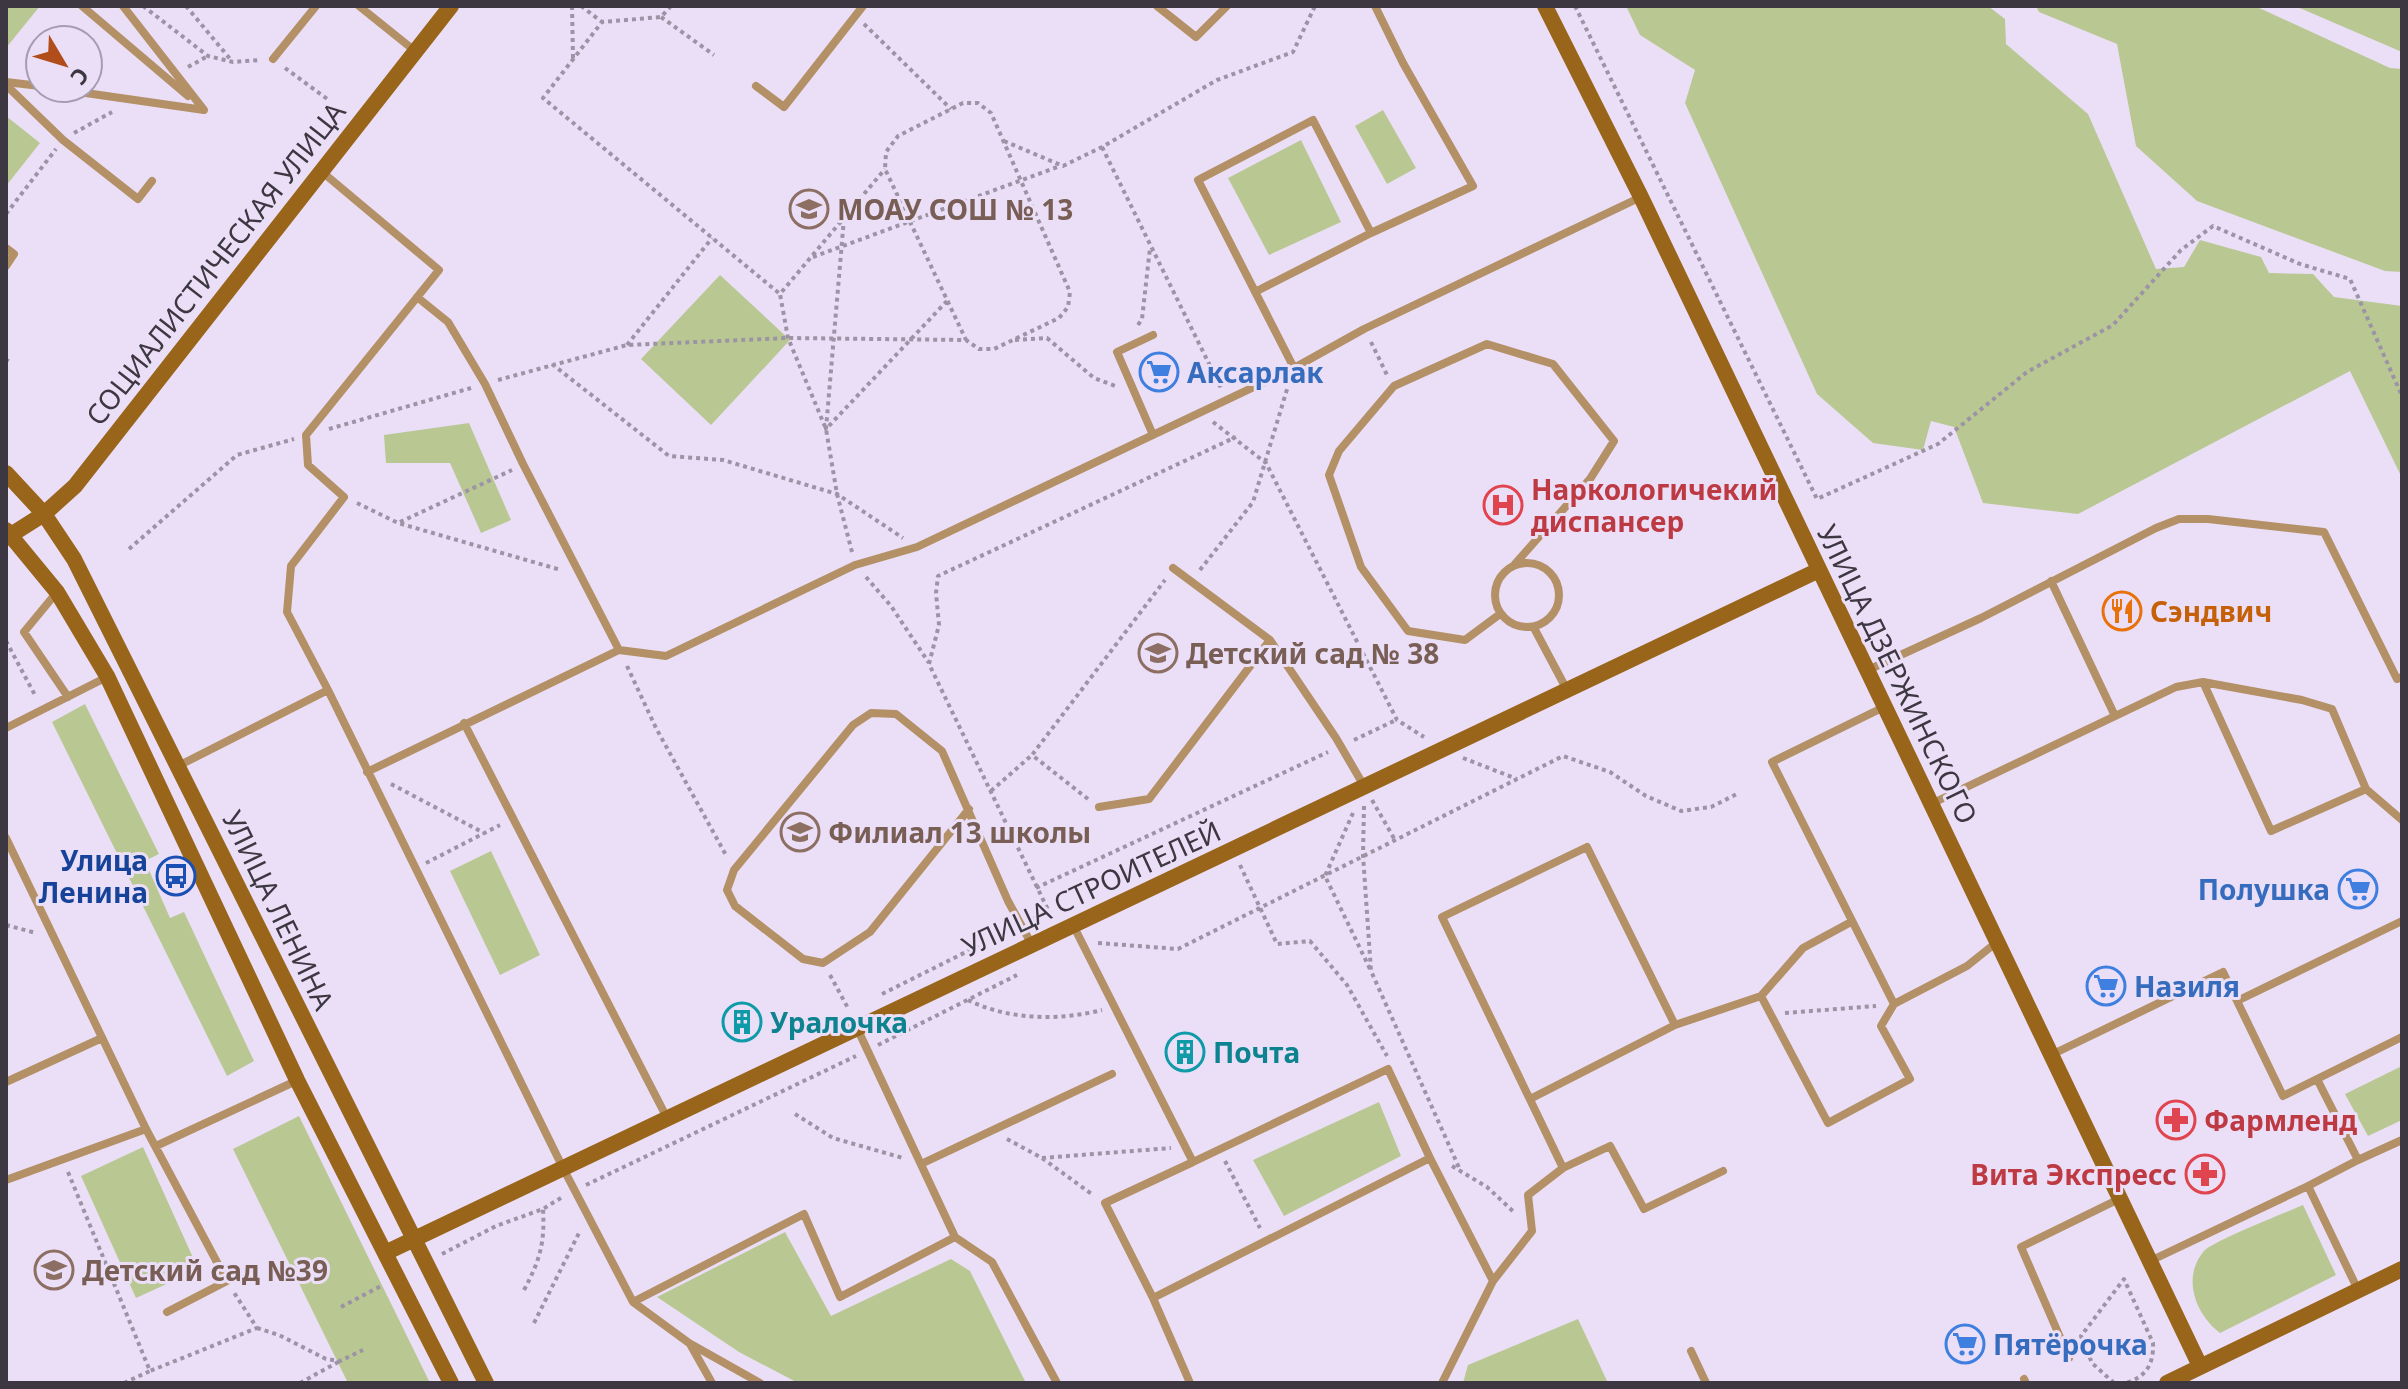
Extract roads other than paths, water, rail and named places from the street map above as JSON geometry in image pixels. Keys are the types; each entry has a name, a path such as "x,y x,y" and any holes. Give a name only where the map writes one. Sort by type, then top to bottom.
{"main road":[{"name":"СОЦИАЛИСТИЧЕСКАЯ УЛИЦА","path":"8,535 44,514 75,486 451,6"},
{"name":"УЛИЦА ДЗЕРЖИНСКОГО","path":"1545,6 1641,197 2200,1366"},
{"name":"УЛИЦА ЛЕНИНА","path":"6,473 44,514 74,559 486,1383"},
{"name":"УЛИЦА ЛЕНИНА","path":"8,535 57,592 107,676 297,1080 451,1383"},
{"name":"УЛИЦА СТРОИТЕЛЕЙ","path":"385,1253 1819,570"},
{"path":"2167,1383 2402,1269"}],"lane":[{"path":"82,6 204,110"},
{"path":"123,6 204,110"},
{"path":"273,59 316,6"},
{"path":"359,6 416,51"},
{"path":"756,86 784,107 863,6"},
{"path":"1157,6 1196,37 1227,6"},
{"path":"1255,292 1473,186 1403,63 1375,6"},
{"path":"6,84 63,140 138,199 152,181"},
{"path":"104,96 204,110"},
{"path":"1294,368 1198,180 1313,120 1371,233"},
{"path":"321,171 439,270 306,435 308,465 344,497 291,566 287,612 563,1168 633,1302 689,1343 760,1383"},
{"path":"367,772 619,650 666,656 855,565 917,547 1228,401 1364,329 1641,197"},
{"path":"6,248 14,254 6,266"},
{"path":"417,297 448,322 485,384 579,576 619,650"},
{"path":"1153,335 1117,352 1153,435"},
{"path":"1500,614 1465,640 1408,631 1361,567 1329,475 1339,451 1394,386 1487,344 1553,364 1614,441 1590,479 1515,564 1500,576 1494,595 1500,614 1515,626 1534,628 1553,616 1561,596 1554,576 1536,563 1515,564"},
{"path":"1867,671 1981,618 2156,528 2179,519 2208,519 2324,532 2397,679 2402,677"},
{"path":"1173,568 1270,640 1365,786"},
{"path":"2051,581 2115,716"},
{"path":"57,592 24,632 68,697"},
{"path":"1534,628 1567,690"},
{"path":"1099,807 1149,799 1270,640"},
{"path":"6,728 107,676"},
{"path":"2203,682 2271,831 2366,789"},
{"path":"1931,804 2176,687 2203,682 2302,700 2332,709 2366,789 2402,820"},
{"path":"178,766 328,690"},
{"path":"1885,707 1772,762 1894,1004"},
{"path":"969,809 870,932 823,963 803,959 735,906 727,890 734,870 853,725 871,713 896,714 942,751 969,809 1008,901 1032,945"},
{"path":"464,723 667,1118"},
{"path":"6,838 146,1129 227,1281 167,1312"},
{"path":"1563,1168 1442,917 1587,847 1675,1025"},
{"path":"2237,1001 2402,921"},
{"path":"1530,1099 1675,1025 1761,996 1803,948 1851,922"},
{"path":"1066,928 1081,942 1193,1162"},
{"path":"1761,996 1828,1123 1910,1079 1881,1026 1894,1004 1967,966 1997,942"},
{"path":"2051,1055 2223,972 2283,1096 2402,1037"},
{"path":"857,1028 955,1237 992,1262 1057,1383"},
{"path":"6,1082 102,1038"},
{"path":"1190,1383 1153,1298 1105,1203 1388,1069 1493,1281"},
{"path":"921,1164 1112,1074"},
{"path":"2317,1079 2358,1160"},
{"path":"156,1146 297,1080"},
{"path":"6,1180 146,1129"},
{"path":"2150,1261 2402,1140"},
{"path":"1442,1383 1493,1281 1532,1231 1528,1195 1563,1168 1610,1146 1644,1209 1723,1171"},
{"path":"1153,1298 1430,1158"},
{"path":"2308,1186 2359,1291"},
{"path":"2069,1358 2021,1247 2120,1198"},
{"path":"633,1302 804,1214 840,1297 955,1237"},
{"path":"689,1343 712,1383"},
{"path":"1691,1351 1706,1383"},
{"path":"2189,1383 2200,1366"}],"place":[{"name":"МОАУ СОШ № 13","path":"809,209"},
{"name":"Аксарлак","path":"1159,372"},
{"name":"Наркологичекий диспансер","path":"1503,505"},
{"name":"Сэндвич","path":"2122,611"},
{"name":"Детский сад № 38","path":"1158,653"},
{"name":"Филиал 13 школы","path":"800,832"},
{"name":"Улица Ленина","path":"176,876"},
{"name":"Полушка","path":"2358,889"},
{"name":"Назиля","path":"2106,986"},
{"name":"Уралочка","path":"742,1022"},
{"name":"Почта","path":"1185,1052"},
{"name":"Фармленд","path":"2176,1120"},
{"name":"Вита Экспресс","path":"2205,1174"},
{"name":"Детский сад №39","path":"54,1270"},
{"name":"Пятёрочка","path":"1965,1344"}]}
